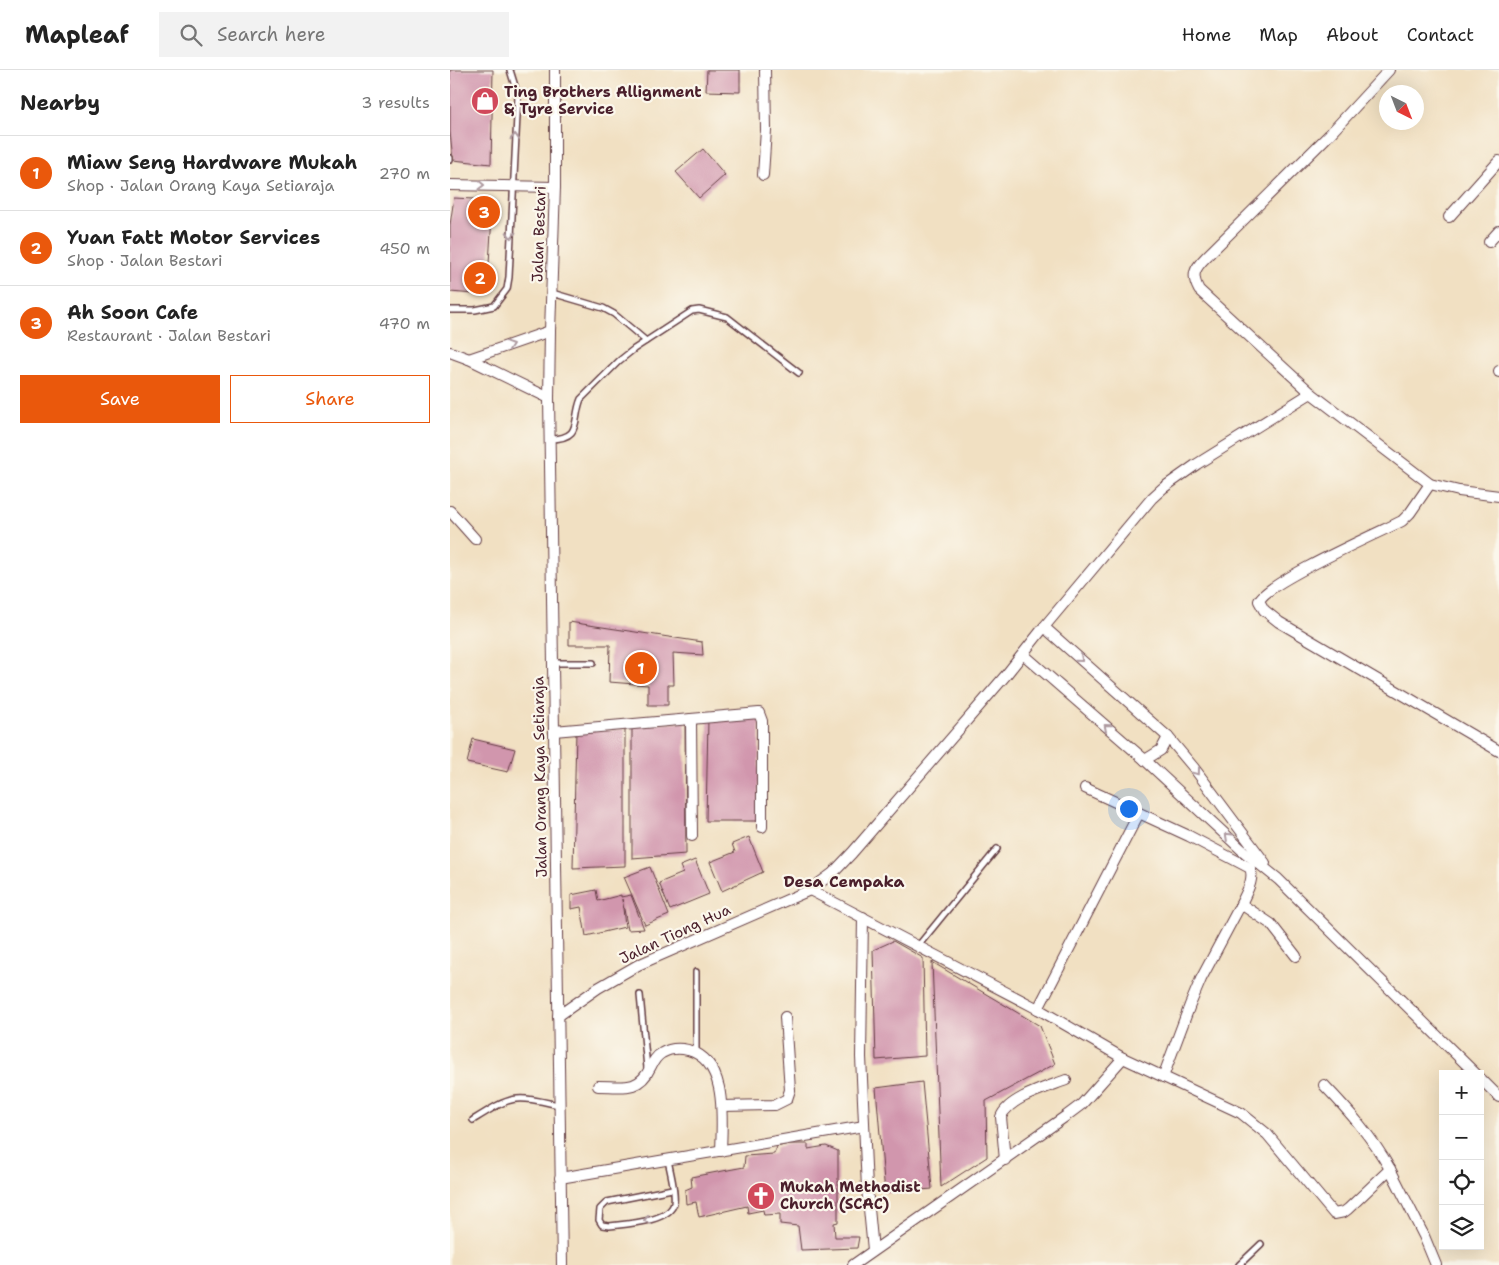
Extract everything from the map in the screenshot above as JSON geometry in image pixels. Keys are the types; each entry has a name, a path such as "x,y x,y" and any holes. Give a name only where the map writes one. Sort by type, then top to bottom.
{"street":[{"name":"Jalan Bestari","path":"549,398 555,187 555,70"},
{"path":"763,175 766,130 765,70"},
{"path":"1389,70 1329,135 1206,257 1195,271 1194,279 1199,290 1311,393 1430,484 1459,491 1499,496"},
{"path":"1449,217 1499,161"},
{"path":"450,185 555,187"},
{"path":"1490,242 1499,231"},
{"path":"469,359 550,331"},
{"path":"450,352 469,359 549,398"},
{"name":"Jalan Tiong Hua","path":"558,1016 598,988 638,965 810,890 843,864 1023,654 1044,626 1145,506 1163,488 1197,464 1311,393"},
{"name":"Jalan Orang Kaya Setiaraja","path":"549,398 562,1265"},
{"path":"1430,484 1410,513 1402,521 1295,574 1263,594 1259,601 1264,610 1283,625 1499,751"},
{"path":"450,511 475,538"},
{"path":"1044,626 1168,737 1194,768 1278,879"},
{"path":"1023,654 1145,760 1242,850 1278,879 1472,1070"},
{"path":"554,731 692,720 753,712 759,713 761,716 762,827"},
{"path":"692,720 692,836"},
{"path":"1145,760 1161,750 1168,737"},
{"path":"1085,788 1189,836 1250,868 1252,875 1241,904 1201,979 1163,1077"},
{"path":"1038,1009 1140,813"},
{"path":"810,890 1038,1009 1123,1058 1241,1113 1267,1134 1334,1214 1348,1209 1390,1169"},
{"path":"1241,904 1271,924 1296,956"},
{"path":"863,917 861,1057 864,1126 874,1250"},
{"path":"722,1106 775,1104 781,1103 786,1099 790,1090 785,1017"},
{"path":"598,1086 633,1086 640,1083 648,1074 655,1058 660,1054 682,1048 696,1052 704,1058 716,1076 722,1106 721,1150"},
{"path":"853,1265 1005,1160 1082,1104 1123,1058"},
{"path":"1005,1160 1001,1117 1003,1111 1008,1106 1027,1096 1066,1080"},
{"path":"1484,1082 1499,1097"},
{"path":"1324,1085 1349,1111 1377,1145 1424,1236 1436,1265"},
{"path":"560,1178 864,1126"}],"lane":[{"path":"450,310 476,310 494,306 507,289 518,96 510,70"},
{"path":"552,293 603,308 614,314 646,341"},
{"path":"550,439 563,437 573,430 576,424 578,407 588,391 619,361 692,311 706,310 727,317 799,373"},
{"path":"554,664 593,663"},
{"path":"918,946 997,849"},
{"path":"696,972 696,1052"},
{"path":"640,995 648,1074"},
{"path":"473,1120 501,1102 518,1098 559,1104"},
{"path":"668,1159 672,1189 673,1206 666,1214 656,1219 610,1226 602,1225 599,1220 600,1209 607,1202 672,1189"},
{"path":"1239,1265 1261,1244"}],"building":[{"path":"450,70 493,70 491,164 453,160 450,132"},
{"path":"707,70 740,70 740,92 706,91"},
{"path":"703,149 725,175 699,198 676,172"},
{"path":"454,198 493,200 487,295 450,292 450,225"},
{"path":"569,622 702,642 703,655 673,653 674,685 668,685 668,705 648,705 648,685 609,682 610,645 569,645"},
{"path":"760,715 758,821 706,821 708,719"},
{"path":"685,722 686,854 632,858 632,726"},
{"path":"625,729 625,866 573,868 576,731"},
{"path":"473,739 515,749 508,772 467,763"},
{"path":"749,837 763,872 722,891 710,862 735,852 732,844"},
{"path":"695,860 709,894 670,910 659,883 683,873 680,866"},
{"path":"650,867 669,915 645,925 624,877"},
{"path":"596,890 598,901 621,895 621,897 631,895 644,929 628,930 622,899 625,927 586,936 581,907 571,909 571,895"},
{"path":"893,941 923,958 925,1056 876,1060 873,950"},
{"path":"932,962 1040,1026 1055,1064 986,1101 987,1157 941,1187"},
{"path":"922,1082 932,1189 885,1193 876,1088"},
{"name":"Mukah Methodist Church (SCAC)","path":"788,1144 808,1144 808,1149 826,1146 838,1151 838,1222 834,1223 835,1237 859,1237 857,1248 801,1250 798,1226 780,1224 780,1214 764,1215 763,1210 748,1213 747,1206 699,1217 696,1202 686,1204 685,1190 692,1187 691,1177 744,1167 745,1156 774,1154 777,1147"}],"place":[{"name":"Ting Brothers Allignment & Tyre Service","path":"485,101"},
{"name":"Ah Soon Cafe","path":"484,212"},
{"name":"Yuan Fatt Motor Services","path":"480,278"},
{"name":"Miaw Seng Hardware Mukah","path":"641,668"},
{"name":"Mukah Methodist Church (SCAC)","path":"761,1196"}],"district":[{"name":"Desa Cempaka","path":"844,881"}]}
